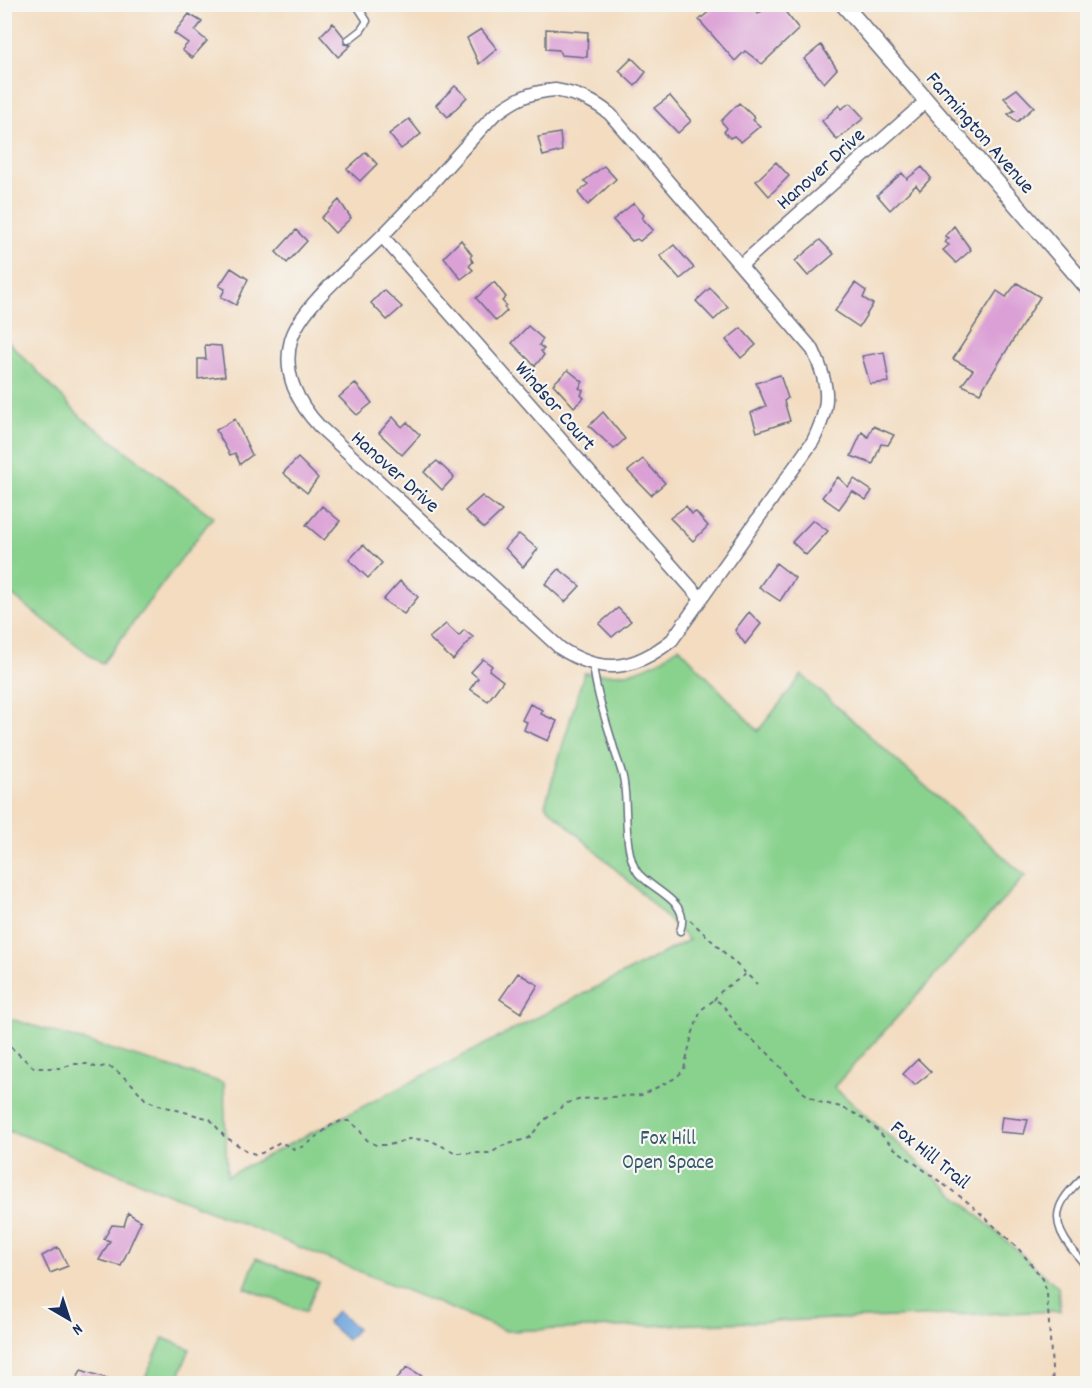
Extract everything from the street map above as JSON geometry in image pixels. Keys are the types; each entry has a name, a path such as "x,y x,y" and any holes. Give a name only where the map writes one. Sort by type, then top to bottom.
{"street":[{"name":"Farmington Avenue","path":"843,4 1088,288"},
{"name":"Hanover Drive","path":"555,90 577,94 597,103 610,114 741,265 813,350 826,382 827,400 824,421 813,441 672,640 654,654 635,663 617,667 593,664 576,658 560,648 320,427 307,413 296,395 289,373 288,356 292,338 300,320 315,302 382,236 493,116 514,100 537,91 555,90"},
{"name":"Hanover Drive","path":"741,265 926,101"},
{"name":"Windsor Court","path":"382,236 701,599"}],"lane":[{"path":"348,40 361,30 367,21 356,4"},
{"path":"593,664 594,681 624,782 633,863 639,873 680,909 683,923 680,931"},
{"path":"1088,1172 1063,1197 1057,1216 1058,1226 1064,1239 1082,1259 1088,1275"}],"path":[{"path":"680,909 757,984"},
{"path":"4,1041 34,1068 60,1068 74,1064 113,1068 145,1099 155,1104 210,1119 224,1136 255,1154 262,1153 280,1142 294,1149 305,1146 330,1126 342,1120 349,1121 367,1140 376,1145 389,1145 409,1139 430,1140 456,1153 491,1153 502,1146 529,1138 543,1121 567,1103 582,1099 642,1095 677,1077 684,1069 701,1010 721,991 732,986 746,974"},
{"name":"Fox Hill Trail","path":"714,1000 727,1010 739,1029 766,1051 804,1093 819,1102 841,1107 860,1116 894,1148 969,1203 1017,1246 1043,1279 1045,1286 1053,1383"}],"green space":[{"path":"4,337 81,417 213,517 102,664 5,590"},
{"name":"Fox Hill Open Space","path":"679,647 758,731 802,675 1025,876 834,1087 1058,1287 1060,1311 506,1331 33,1139 5,1130 4,1017 224,1083 227,1176 689,940 545,805 584,673 612,674 645,668"},
{"path":"256,1258 318,1282 306,1312 245,1288"},
{"path":"163,1338 190,1349 176,1383 143,1383"}],"water":[{"path":"337,1311 357,1329 347,1340 327,1322"}],"building":[{"path":"718,4 751,4 758,14 771,4 779,4 799,29 762,64 745,51 735,61 699,20"},
{"path":"189,14 202,22 195,31 207,41 192,58 182,50 188,43 174,33"},
{"path":"333,23 344,37 344,44 351,45 338,57 320,36"},
{"path":"481,29 497,49 479,64 467,38"},
{"path":"546,29 588,32 587,57 561,55 559,50 546,49"},
{"path":"821,45 837,69 824,83 804,59"},
{"path":"632,58 646,72 635,86 619,71"},
{"path":"455,86 467,97 448,117 436,105"},
{"path":"1017,89 1034,107 1017,122 1008,114 1015,110 1004,98"},
{"path":"670,96 691,121 678,133 654,108"},
{"path":"739,103 760,126 741,142 734,136 730,138 724,132 727,128 721,121"},
{"path":"850,103 864,118 837,140 822,121 839,105 841,109"},
{"path":"409,119 421,134 401,149 389,134"},
{"path":"560,133 562,151 543,156 538,137"},
{"path":"366,152 377,164 360,181 347,169"},
{"path":"776,162 789,176 769,196 756,181"},
{"path":"604,166 616,179 588,205 578,193 588,184 584,181"},
{"path":"922,167 931,178 920,190 916,185 890,210 877,195 902,173 907,179"},
{"path":"339,200 351,218 335,233 321,218"},
{"path":"634,203 644,215 642,218 653,230 640,241 637,239 632,241 613,220"},
{"path":"954,226 971,250 956,263 943,250 949,245 945,242 949,238 945,236"},
{"path":"296,230 307,241 287,263 276,252"},
{"path":"461,240 472,255 470,257 473,262 469,266 473,270 461,279 444,257"},
{"path":"820,240 834,254 808,276 795,261"},
{"path":"674,245 694,268 680,279 660,256"},
{"path":"231,268 248,279 236,305 221,297 225,289 219,286"},
{"path":"494,282 506,297 502,301 507,311 496,321 476,298"},
{"path":"855,283 866,291 863,298 873,304 859,327 835,311"},
{"path":"1017,283 1040,297 980,393 962,385 973,370 953,359 997,291 1006,297"},
{"path":"710,288 728,307 714,320 696,301"},
{"path":"384,290 402,307 387,320 371,303"},
{"path":"528,326 543,339 539,345 544,349 541,351 544,355 535,366 512,343"},
{"path":"741,328 756,345 741,358 726,340"},
{"path":"205,345 221,346 225,376 198,379 198,359 206,359"},
{"path":"884,352 889,382 870,384 862,356"},
{"path":"568,370 583,382 579,388 583,390 581,395 584,398 574,407 553,384"},
{"path":"780,375 788,398 784,401 790,421 757,432 751,413 766,406 756,383"},
{"path":"355,383 372,403 357,415 339,397"},
{"path":"603,412 625,439 614,449 589,426"},
{"path":"393,417 402,427 407,422 420,435 402,455 379,433"},
{"path":"235,419 252,455 240,464 235,453 230,455 216,430"},
{"path":"873,426 894,435 888,445 881,444 873,464 851,456 862,432 868,437"},
{"path":"298,458 318,478 307,493 283,473"},
{"path":"643,459 665,483 651,495 628,471"},
{"path":"437,461 454,477 442,490 424,472"},
{"path":"838,477 848,487 854,479 872,491 866,500 852,491 839,509 822,497"},
{"path":"482,496 502,511 484,528 465,511"},
{"path":"322,506 340,521 324,540 306,525"},
{"path":"686,506 692,514 696,512 708,526 693,541 670,518"},
{"path":"813,520 828,531 806,555 792,542"},
{"path":"519,534 538,549 523,567 505,548"},
{"path":"363,545 382,563 368,578 349,560"},
{"path":"776,563 795,578 780,601 759,587"},
{"path":"559,569 580,586 565,602 545,584"},
{"path":"400,581 418,597 404,614 383,600"},
{"path":"618,608 631,621 612,637 599,624"},
{"path":"749,612 761,624 745,644 735,630"},
{"path":"446,624 459,636 464,630 473,637 453,660 429,638"},
{"path":"483,659 492,666 489,670 503,681 488,701 470,689 478,678 471,672"},
{"path":"530,704 543,710 541,714 557,721 548,741 524,730 527,722 522,720"},
{"path":"518,973 538,985 521,1013 500,999"},
{"path":"918,1059 931,1072 915,1085 903,1074"},
{"path":"1002,1117 1028,1120 1024,1134 1000,1132"},
{"path":"128,1213 141,1221 121,1266 99,1260 110,1241 104,1239 112,1225 124,1226"},
{"path":"58,1247 68,1266 50,1273 42,1256"},
{"path":"407,1367 422,1376 420,1383 393,1383"},
{"path":"81,1370 116,1381 116,1383 75,1383"}]}
